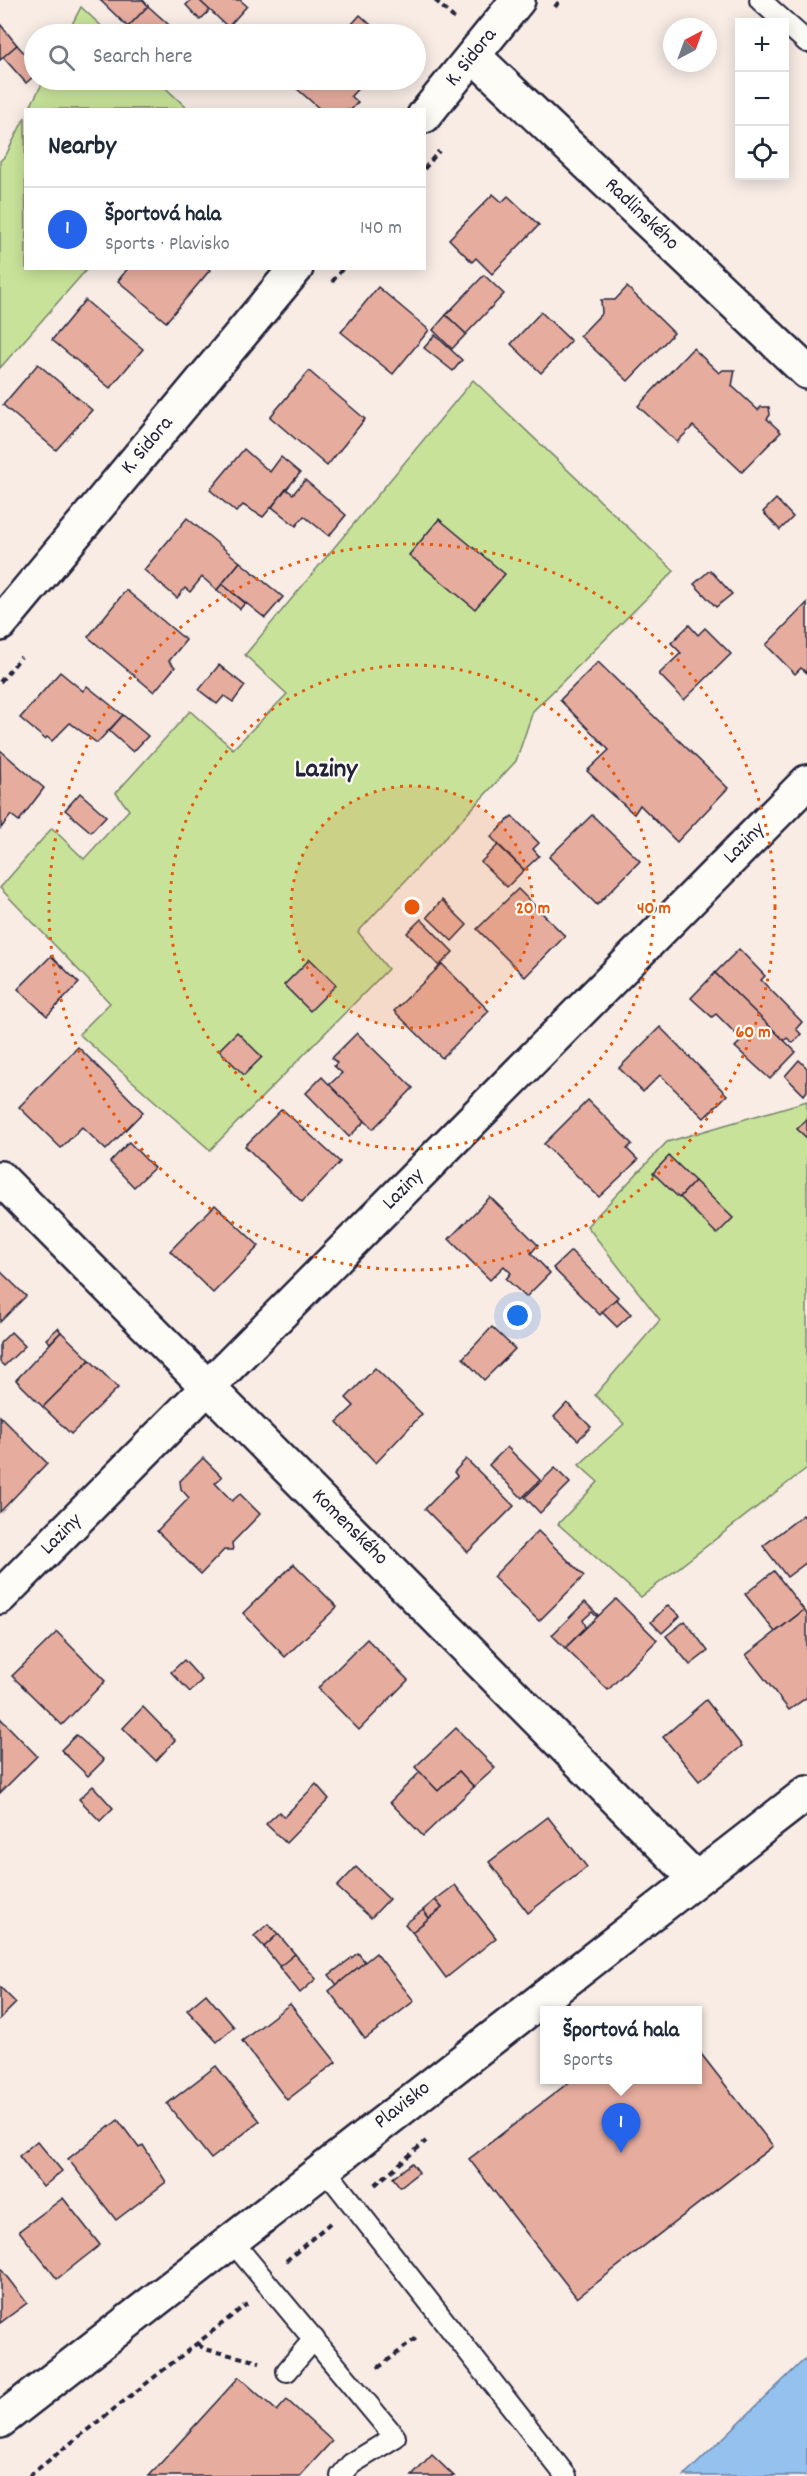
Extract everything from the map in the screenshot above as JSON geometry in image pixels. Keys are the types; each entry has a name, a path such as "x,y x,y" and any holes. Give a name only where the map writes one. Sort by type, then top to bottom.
{"street":[{"name":"K. Sidora","path":"426,114 518,0"},
{"name":"Radlinského","path":"474,57 807,372"},
{"name":"K. Sidora","path":"0,624 294,270"},
{"name":"Laziny","path":"0,1597 807,782"},
{"name":"Komenského","path":"0,1178 696,1879"},
{"name":"Plavisko","path":"0,2421 807,1793"}],"lane":[{"path":"760,0 807,42"},
{"path":"324,2168 566,2476"},
{"path":"231,2240 395,2437 351,2464 341,2476"},
{"path":"287,2371 314,2339"}],"path":[{"path":"435,0 455,19"},
{"path":"354,2388 442,2318"},
{"path":"198,2344 204,2349 250,2359 287,2371"}],"green space":[{"path":"81,7 99,24 72,24"},
{"path":"39,90 168,90 187,108 30,108"},
{"path":"24,119 24,270 86,270 0,368 0,161 6,155"},
{"path":"473,380 674,571 533,711 516,761 358,932 388,969 210,1150 79,1034 110,1003 0,888 52,828 84,859 129,810 116,793 190,711 233,749 287,694 245,655"},
{"path":"807,1101 807,1468 641,1597 558,1524 598,1482 579,1465 624,1424 595,1395 660,1320 587,1226 667,1142"}],"water":[{"path":"807,2357 807,2476 684,2476 685,2475"}],"building":[{"path":"100,0 143,0 148,6 131,24 125,24"},
{"path":"191,0 199,0 210,10 200,20 186,5"},
{"path":"199,0 240,0 247,6 231,24 225,24"},
{"path":"148,6 168,24 131,24"},
{"path":"360,15 370,24 352,24"},
{"path":"0,24 17,45 0,60"},
{"path":"17,45 24,53 24,81 3,57"},
{"path":"298,90 357,90 351,96 358,102 353,108 319,108"},
{"path":"493,194 502,202 508,196 539,225 492,274 476,258 472,262 449,239"},
{"path":"126,270 210,270 166,322 118,281"},
{"path":"484,275 504,294 466,334 446,315"},
{"path":"378,287 429,330 393,374 341,332"},
{"path":"627,287 674,333 628,381 580,336 602,313 601,300 615,300"},
{"path":"85,300 143,349 110,388 52,340"},
{"path":"541,312 571,341 541,373 511,344"},
{"path":"446,315 466,334 452,349 433,330"},
{"path":"435,335 462,360 453,371 424,348"},
{"path":"693,348 719,373 723,370 735,370 732,386 758,410 761,407 769,407 770,415 767,419 781,432 742,472 693,426 677,442 638,406"},
{"path":"38,364 92,410 56,450 3,405"},
{"path":"309,371 365,419 327,466 270,417"},
{"path":"244,449 270,472 281,457 300,473 263,517 243,505 236,512 210,490"},
{"path":"305,480 346,515 329,536 304,516 296,526 272,507 286,489 293,494"},
{"path":"776,499 793,517 780,530 763,512"},
{"path":"187,518 240,562 217,590 202,577 190,592 185,588 177,598 144,570"},
{"path":"439,519 505,574 475,609 409,555"},
{"path":"240,562 283,597 265,618 222,584"},
{"path":"710,570 732,594 716,607 694,584"},
{"path":"222,584 245,603 240,609 217,590"},
{"path":"126,590 186,640 169,661 175,667 154,692 88,637"},
{"path":"807,603 807,673 801,668 795,674 766,645"},
{"path":"689,625 698,635 705,628 731,654 684,700 659,674 681,653 671,643"},
{"path":"598,662 728,788 677,842 640,805 634,814 587,771 609,750 560,700"},
{"path":"219,665 245,686 233,702 224,696 217,704 199,690"},
{"path":"60,672 83,691 87,686 123,715 97,743 70,723 52,741 47,737 45,739 20,718"},
{"path":"123,715 148,736 133,752 109,731"},
{"path":"0,750 44,788 19,821 11,815 1,828"},
{"path":"80,793 106,816 91,832 65,810"},
{"path":"592,815 640,861 597,905 549,857"},
{"path":"512,816 539,843 533,849 539,856 524,870 491,837"},
{"path":"498,845 524,870 507,887 481,862"},
{"path":"518,889 565,936 525,977 477,929"},
{"path":"442,900 467,925 452,941 427,917"},
{"path":"421,919 453,952 439,966 407,933"},
{"path":"739,949 765,976 761,980 802,1022 796,1029 801,1034 793,1043 787,1038 784,1041 715,973"},
{"path":"51,956 79,983 47,1016 18,989"},
{"path":"310,959 336,985 310,1011 284,985"},
{"path":"442,964 489,1011 442,1058 394,1011"},
{"path":"715,973 796,1052 770,1079 735,1047 742,1040 716,1014 712,1017 691,998"},
{"path":"660,1027 727,1095 704,1118 660,1075 643,1092 619,1068"},
{"path":"237,1032 262,1057 244,1075 219,1050"},
{"path":"357,1033 413,1088 373,1129 329,1085 342,1073 334,1066 337,1063 332,1058"},
{"path":"78,1047 143,1112 106,1150 82,1127 61,1148 19,1107"},
{"path":"799,1060 807,1068 807,1091 804,1095 785,1076"},
{"path":"322,1077 365,1121 349,1137 306,1093"},
{"path":"588,1100 632,1144 627,1149 638,1160 599,1197 544,1144"},
{"path":"282,1109 340,1162 302,1202 245,1146"},
{"path":"807,1119 807,1138 797,1129"},
{"path":"129,1142 154,1168 134,1187 110,1162"},
{"path":"669,1156 695,1181 679,1198 653,1173"},
{"path":"695,1181 733,1218 717,1234 680,1197"},
{"path":"490,1197 538,1245 531,1253 550,1273 526,1297 506,1279 511,1273 504,1266 490,1280 449,1239"},
{"path":"215,1205 259,1246 213,1293 170,1251"},
{"path":"571,1251 618,1297 600,1315 553,1268"},
{"path":"0,1271 26,1296 0,1322"},
{"path":"616,1299 631,1314 617,1327 602,1312"},
{"path":"492,1327 515,1349 484,1380 463,1358"},
{"path":"58,1328 61,1332 50,1343 46,1339"},
{"path":"11,1332 25,1346 4,1366 0,1362 0,1343"},
{"path":"61,1332 90,1360 43,1407 16,1380"},
{"path":"90,1360 118,1388 71,1434 43,1407"},
{"path":"375,1368 422,1414 376,1463 337,1422 354,1406 346,1398"},
{"path":"567,1403 591,1427 578,1440 554,1417"},
{"path":"0,1416 47,1463 0,1512"},
{"path":"507,1447 540,1480 522,1498 489,1465"},
{"path":"203,1458 222,1477 215,1483 232,1501 240,1494 260,1514 232,1543 233,1550 224,1550 201,1574 157,1531 189,1498 181,1489 180,1481"},
{"path":"466,1459 514,1506 468,1552 425,1509 457,1476 454,1472"},
{"path":"555,1468 570,1483 540,1513 525,1497"},
{"path":"803,1515 807,1520 807,1562 787,1577 763,1546"},
{"path":"538,1531 584,1576 539,1621 493,1577"},
{"path":"294,1564 337,1607 285,1657 243,1613"},
{"path":"774,1571 804,1610 775,1632 745,1594"},
{"path":"616,1599 657,1640 608,1690 565,1648"},
{"path":"585,1602 598,1615 592,1612 583,1620 586,1627 565,1648 552,1635"},
{"path":"668,1605 680,1616 662,1633 651,1622"},
{"path":"804,1610 807,1614 807,1697 789,1710 746,1655"},
{"path":"685,1621 708,1651 690,1665 666,1636"},
{"path":"57,1632 105,1681 62,1725 12,1676"},
{"path":"367,1639 408,1680 359,1730 318,1688"},
{"path":"184,1660 202,1680 190,1692 171,1672"},
{"path":"706,1700 742,1746 699,1781 663,1737"},
{"path":"143,1707 175,1740 156,1761 123,1728"},
{"path":"0,1718 37,1756 0,1793"},
{"path":"456,1728 495,1768 474,1787 459,1771 438,1791 415,1767"},
{"path":"76,1735 104,1760 88,1776 61,1750"},
{"path":"459,1771 474,1787 423,1836 390,1802 420,1772 438,1791"},
{"path":"316,1784 329,1799 286,1843 266,1824 279,1812 284,1817"},
{"path":"93,1786 113,1808 100,1821 79,1799"},
{"path":"548,1817 587,1867 528,1913 489,1862"},
{"path":"356,1867 389,1899 371,1918 337,1887"},
{"path":"455,1885 496,1938 446,1978 412,1932 442,1908 435,1900"},
{"path":"435,1900 442,1908 429,1918 423,1910"},
{"path":"423,1910 429,1918 412,1932 405,1924"},
{"path":"268,1924 278,1934 264,1947 254,1936"},
{"path":"278,1934 295,1954 280,1967 264,1947"},
{"path":"358,1953 365,1962 337,1985 329,1975"},
{"path":"376,1953 414,2001 365,2039 329,1991"},
{"path":"295,1954 316,1979 300,1993 279,1967"},
{"path":"0,1987 16,2003 0,2019"},
{"path":"206,1994 234,2027 217,2042 187,2010"},
{"path":"290,2004 336,2062 287,2100 242,2041"},
{"path":"702,2055 773,2146 577,2298 469,2159 567,2084 702,2084"},
{"path":"216,2066 260,2121 211,2159 167,2104"},
{"path":"118,2120 139,2148 143,2145 166,2182 116,2220 68,2159"},
{"path":"37,2141 62,2171 43,2187 19,2156"},
{"path":"412,2163 419,2172 400,2187 393,2178"},
{"path":"63,2198 100,2245 57,2279 19,2231"},
{"path":"0,2268 27,2303 0,2323"},
{"path":"239,2377 277,2411 287,2400 332,2441 300,2476 149,2476"},
{"path":"432,2455 454,2476 412,2476"}],"place":[{"name":"Športová hala","path":"621,2153"}],"district":[{"name":"Laziny","path":"326,770"}]}
